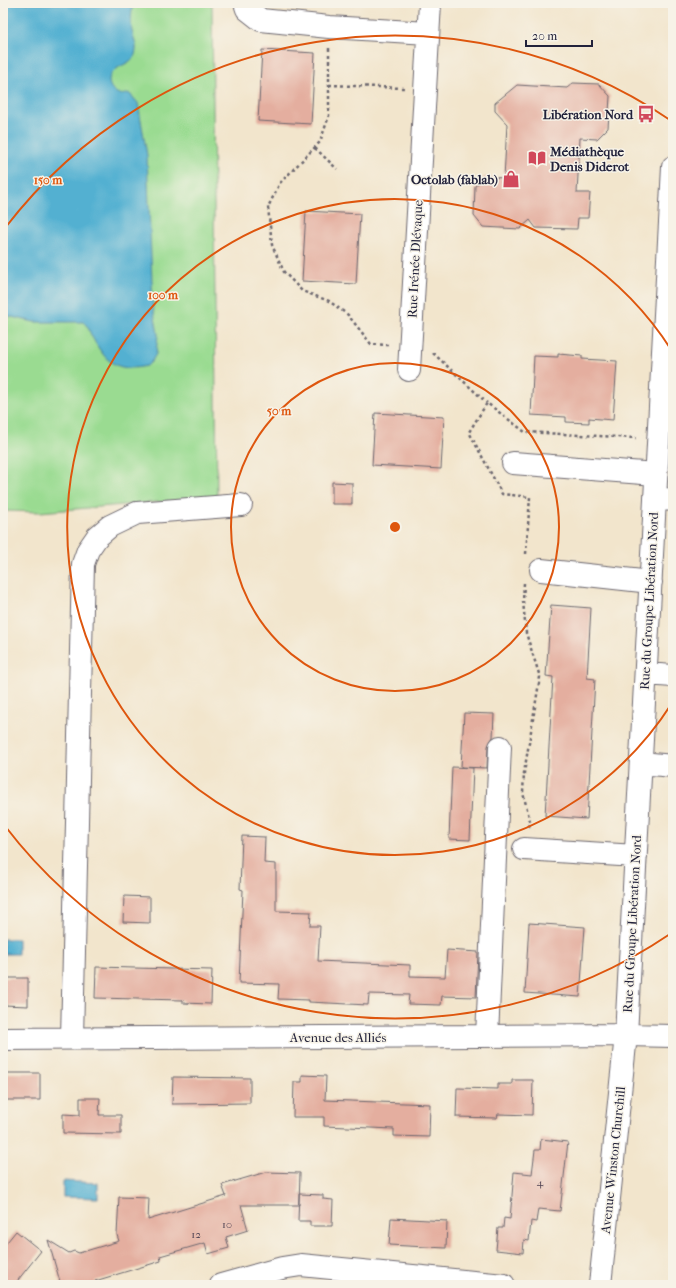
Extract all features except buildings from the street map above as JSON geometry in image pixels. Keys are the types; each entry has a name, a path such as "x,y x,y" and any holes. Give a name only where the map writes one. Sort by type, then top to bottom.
{"street":[{"path":"245,3 247,9 261,20 329,27 428,33"},
{"name":"Rue Irénée Dlévaque","path":"409,370 430,3"},
{"name":"Rue du Groupe Libération Nord","path":"626,1035 651,582 664,499 656,474 673,167"},
{"path":"513,463 656,474"},
{"path":"72,1038 83,564 88,550 97,537 110,526 137,513 241,506"},
{"path":"541,570 651,582"},
{"path":"646,674 673,676"},
{"path":"487,1036 500,747"},
{"path":"641,763 673,766"},
{"path":"524,849 636,856"},
{"name":"Avenue Winston Churchill","path":"600,1285 626,1035"},
{"name":"Avenue des Alliés","path":"3,1038 673,1036"},
{"path":"221,1285 282,1268 301,1265 504,1285"}],"path":[{"path":"329,27 329,116 320,142 280,183 268,206 272,245 284,272 302,291 329,301 348,315 371,344 426,347 487,403"},
{"path":"329,85 425,89"},
{"path":"315,148 337,169"}],"green space":[{"path":"3,3 212,3 217,497 40,512 3,511"}],"water":[{"path":"3,3 133,3 131,24 136,45 135,55 130,61 116,69 111,74 109,83 114,91 121,94 129,93 138,103 147,155 153,307 158,334 156,354 147,366 127,368 112,363 101,352 83,322 34,322 3,315"},
{"path":"3,939 18,939 18,954 3,954"},
{"path":"63,1181 98,1183 98,1198 63,1197"}],"place":[{"name":"Libération Nord","path":"646,114"},
{"name":"Médiathèque Denis Diderot","path":"537,158"},
{"name":"Octolab (fablab)","path":"511,179"}]}
